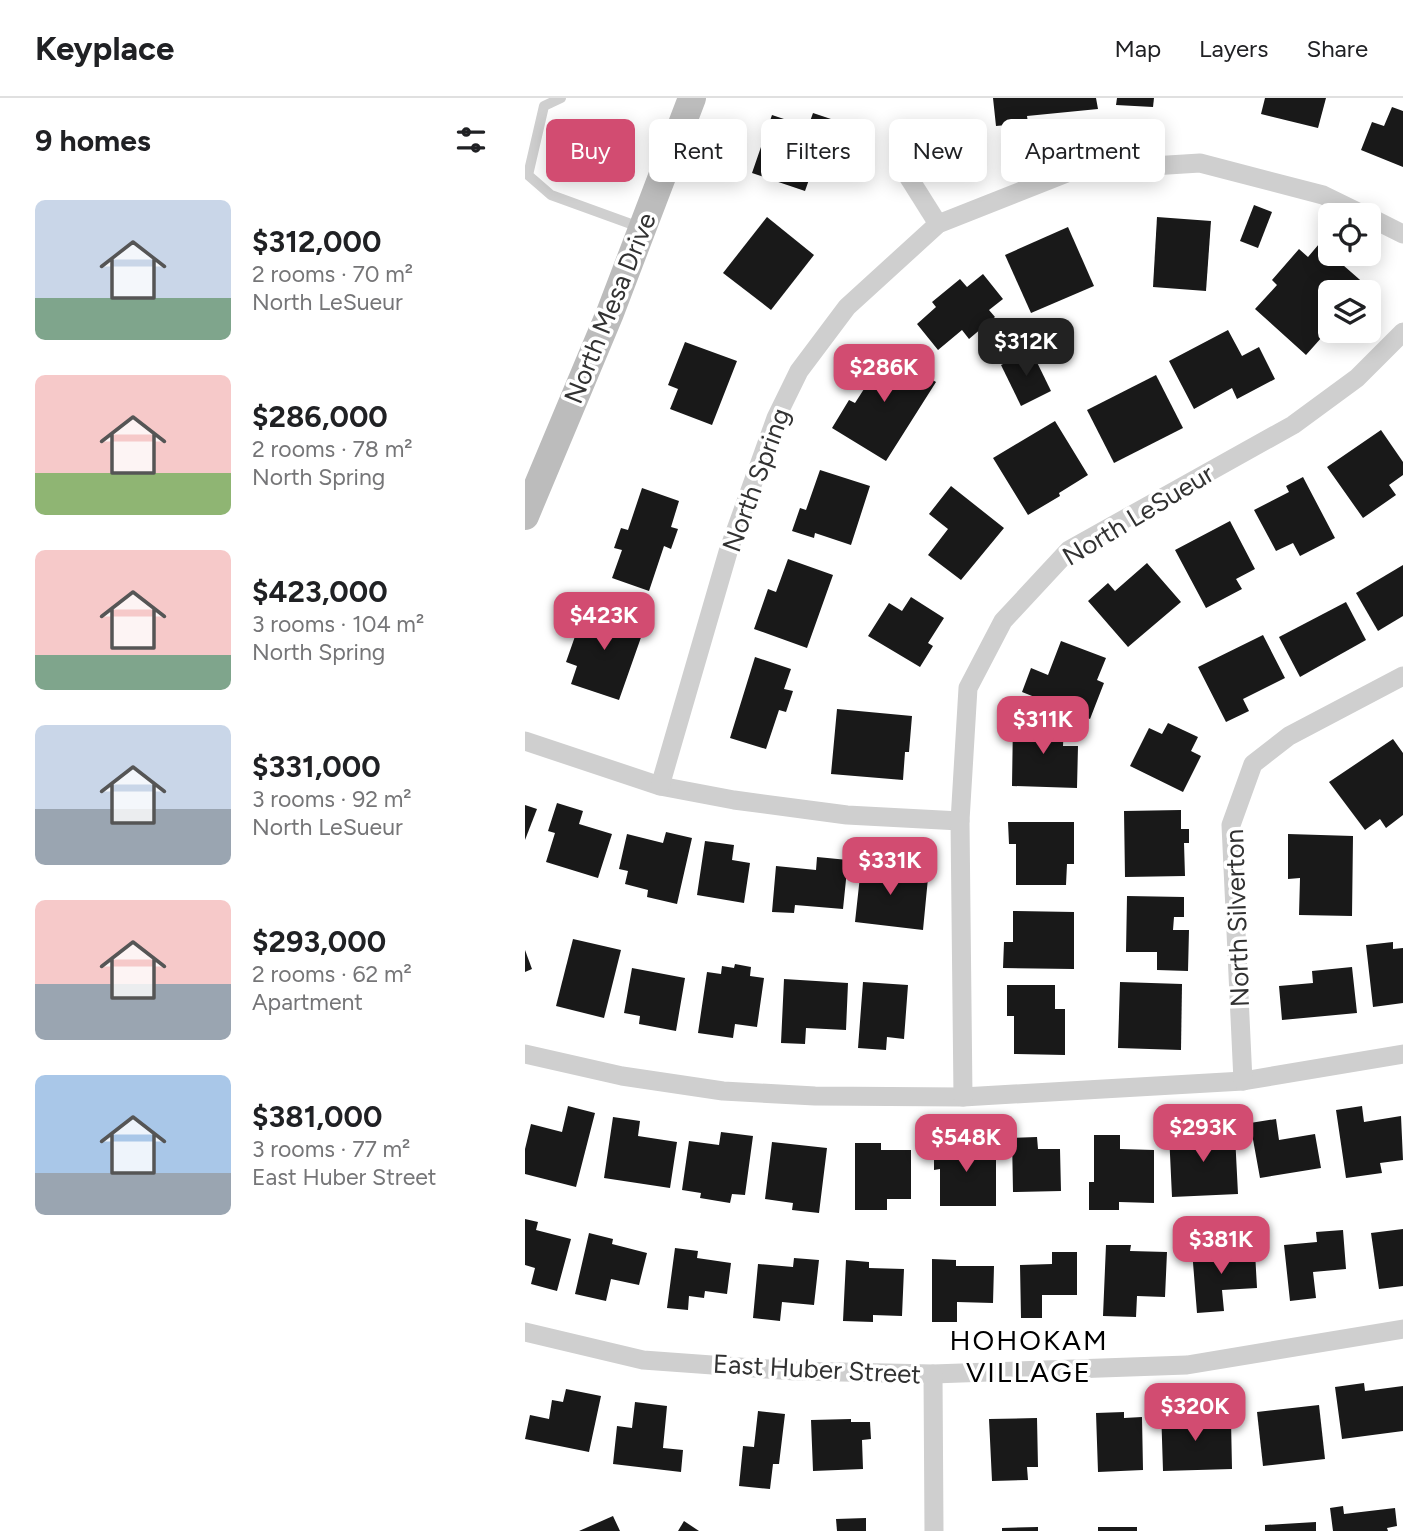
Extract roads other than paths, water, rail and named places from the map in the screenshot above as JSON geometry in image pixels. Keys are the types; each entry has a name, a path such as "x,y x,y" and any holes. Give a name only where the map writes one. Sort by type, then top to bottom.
{"main road":[{"name":"North Mesa Drive","path":"525,516 610,313 692,98"}],"street":[{"path":"912,182 938,224 1072,171 1200,163 1323,195 1339,203"},
{"path":"1381,223 1403,234"},
{"name":"North Spring","path":"660,786 728,552 776,418 799,371 847,307 938,224"},
{"name":"North LeSueur","path":"963,1097 960,821 968,688 1003,621 1069,550 1293,425 1357,378 1403,332"},
{"name":"North Silverton","path":"1243,1081 1231,825 1253,764 1289,736 1403,676"},
{"path":"525,741 660,786 734,800 847,815 960,821"},
{"path":"525,1054 622,1076 723,1091 815,1096 963,1097 1243,1081 1403,1054"},
{"name":"East Huber Street","path":"525,1332 643,1360 795,1371 933,1374 1187,1365 1403,1329"},
{"path":"933,1374 934,1531"}],"lane":[{"path":"561,98 544,106 528,175 551,195 642,228"}],"district":[{"name":"HOHOKAM VILLAGE","path":"1029,1356"}]}
